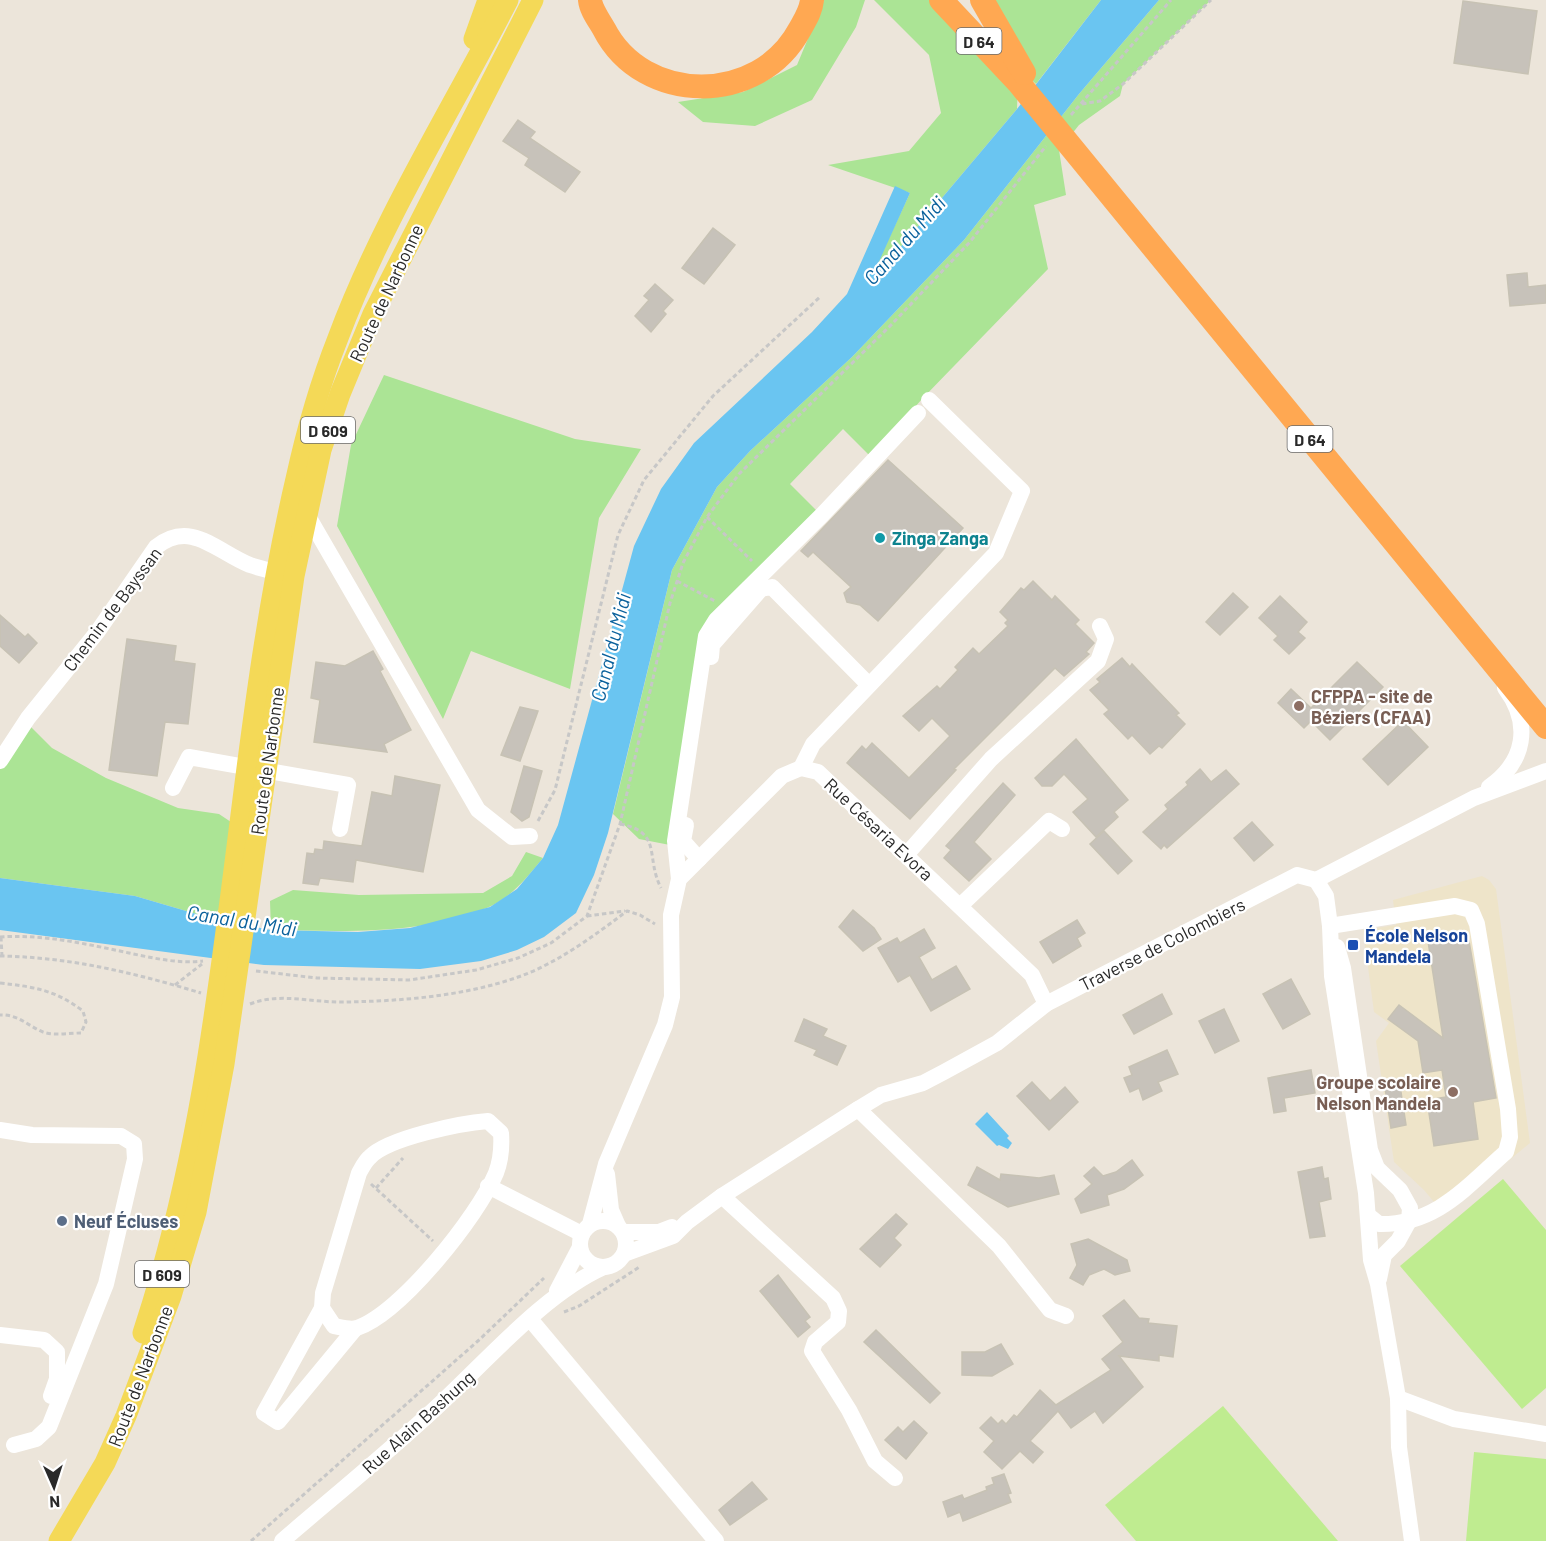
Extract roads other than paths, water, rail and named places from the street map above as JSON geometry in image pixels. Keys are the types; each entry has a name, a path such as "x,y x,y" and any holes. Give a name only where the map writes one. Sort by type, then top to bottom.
{"highway":[{"path":"590,0 608,37 633,65 666,80 706,88 742,82 773,64 794,41 811,8 812,0"},
{"name":"D 64","path":"941,0 1021,78"},
{"name":"D 64","path":"955,0 1078,148 1546,727"},
{"path":"982,0 1021,78"},
{"name":"D 64","path":"1078,148 1546,710"}],"main road":[{"path":"413,180 488,0"},
{"name":"Route de Narbonne","path":"59,1541 105,1463 149,1358 171,1296 196,1212 213,1131 225,995 285,574 296,475 338,338 374,254 508,0"},
{"name":"Route de Narbonne","path":"285,574 306,515 321,450 336,405 374,314 533,0"},
{"name":"Route de Narbonne","path":"44,1541 93,1455 113,1411 157,1292 180,1208 225,995"}],"street":[{"path":"606,1164 611,1210 626,1240 624,1254 612,1265 604,1267 586,1259 584,1235 606,1164 665,1025 672,997 671,915 679,879 675,841 706,636 726,609 822,515 923,407 1022,491 996,553 813,744 801,768 782,776 679,879"},
{"path":"296,475 306,515 478,810 512,837 530,836"},
{"name":"Chemin de Bayssan","path":"0,761 28,718 98,631 156,547 166,538 182,535 197,538 250,565 285,574"},
{"name":"Traverse de Colombiers","path":"1413,564 1510,695 1520,722 1522,743 1514,764 1500,780 1474,798"},
{"path":"699,860 683,841 695,781 712,645 762,589 772,587 797,610 852,671 868,684"},
{"path":"906,855 991,759 1098,661 1106,639 1100,626"},
{"path":"173,788 189,758 348,784 340,829"},
{"name":"Rue Césaria Evora","path":"801,768 818,771 961,905 1032,975 1046,1004"},
{"name":"Traverse de Colombiers","path":"624,1254 673,1236 687,1222 722,1196 858,1109 881,1095 923,1083 997,1043 1046,1004 1297,875 1316,880 1474,798 1546,771"},
{"path":"961,905 1049,821 1062,829"},
{"path":"1316,880 1326,896 1332,976 1369,1216 1371,1260 1378,1284 1398,1398 1399,1447 1413,1541"},
{"path":"1330,926 1455,906 1471,910 1477,924 1508,1109 1510,1137 1506,1152 1436,1213 1395,1225 1379,1224 1369,1216"},
{"path":"1330,926 1343,968 1370,1150 1377,1168 1400,1190 1410,1208 1409,1221 1398,1242 1384,1255 1378,1284"},
{"path":"858,1109 999,1246 1050,1310 1066,1316"},
{"path":"488,1120 501,1133 502,1151 495,1175 488,1186 445,1252 384,1311 355,1329 278,1422 264,1413 322,1308 323,1293 359,1173 370,1157 386,1146 458,1123 488,1120"},
{"path":"0,1130 32,1135 121,1136 134,1144 135,1159 106,1284 49,1427 36,1439 7,1448"},
{"path":"488,1186 584,1235"},
{"path":"722,1196 832,1298 839,1311 838,1322 815,1342 812,1351 849,1410 875,1461 895,1478"},
{"path":"584,1235 604,1221 620,1229"},
{"name":"Traverse de Colombiers","path":"620,1229 659,1232 687,1222"},
{"name":"Rue Alain Bashung","path":"551,1299 584,1235"},
{"name":"Rue Alain Bashung","path":"282,1541 427,1416 551,1299 584,1276 604,1267"},
{"path":"322,1308 334,1326 355,1329"},
{"path":"530,1319 717,1541"},
{"path":"0,1335 44,1340 57,1352 57,1379 42,1418 7,1448"},
{"path":"1398,1398 1454,1419 1546,1434"}],"water":[{"name":"Canal du Midi","path":"1101,0 1159,0 1079,94 964,240 852,357 750,451 717,487 672,570 608,833 594,875 576,913 544,937 517,950 481,961 420,969 264,965 0,930 0,878 135,896 210,918 271,930 358,932 410,928 490,907 517,889 543,858 558,825 634,546 661,489 694,443 812,332 847,294 895,186 910,193 877,266 882,269 1017,109"},
{"path":"987,1112 1009,1136 1007,1138 1012,1143 1008,1149 997,1146 975,1124"}],"place":[{"name":"Zinga Zanga","path":"880,538"},
{"name":"CFPPA - site de Béziers (CFAA)","path":"1299,706"},
{"name":"École Nelson Mandela","path":"1353,945"},
{"name":"Groupe scolaire Nelson Mandela","path":"1453,1092"},
{"name":"Neuf Écluses","path":"62,1221"}]}
